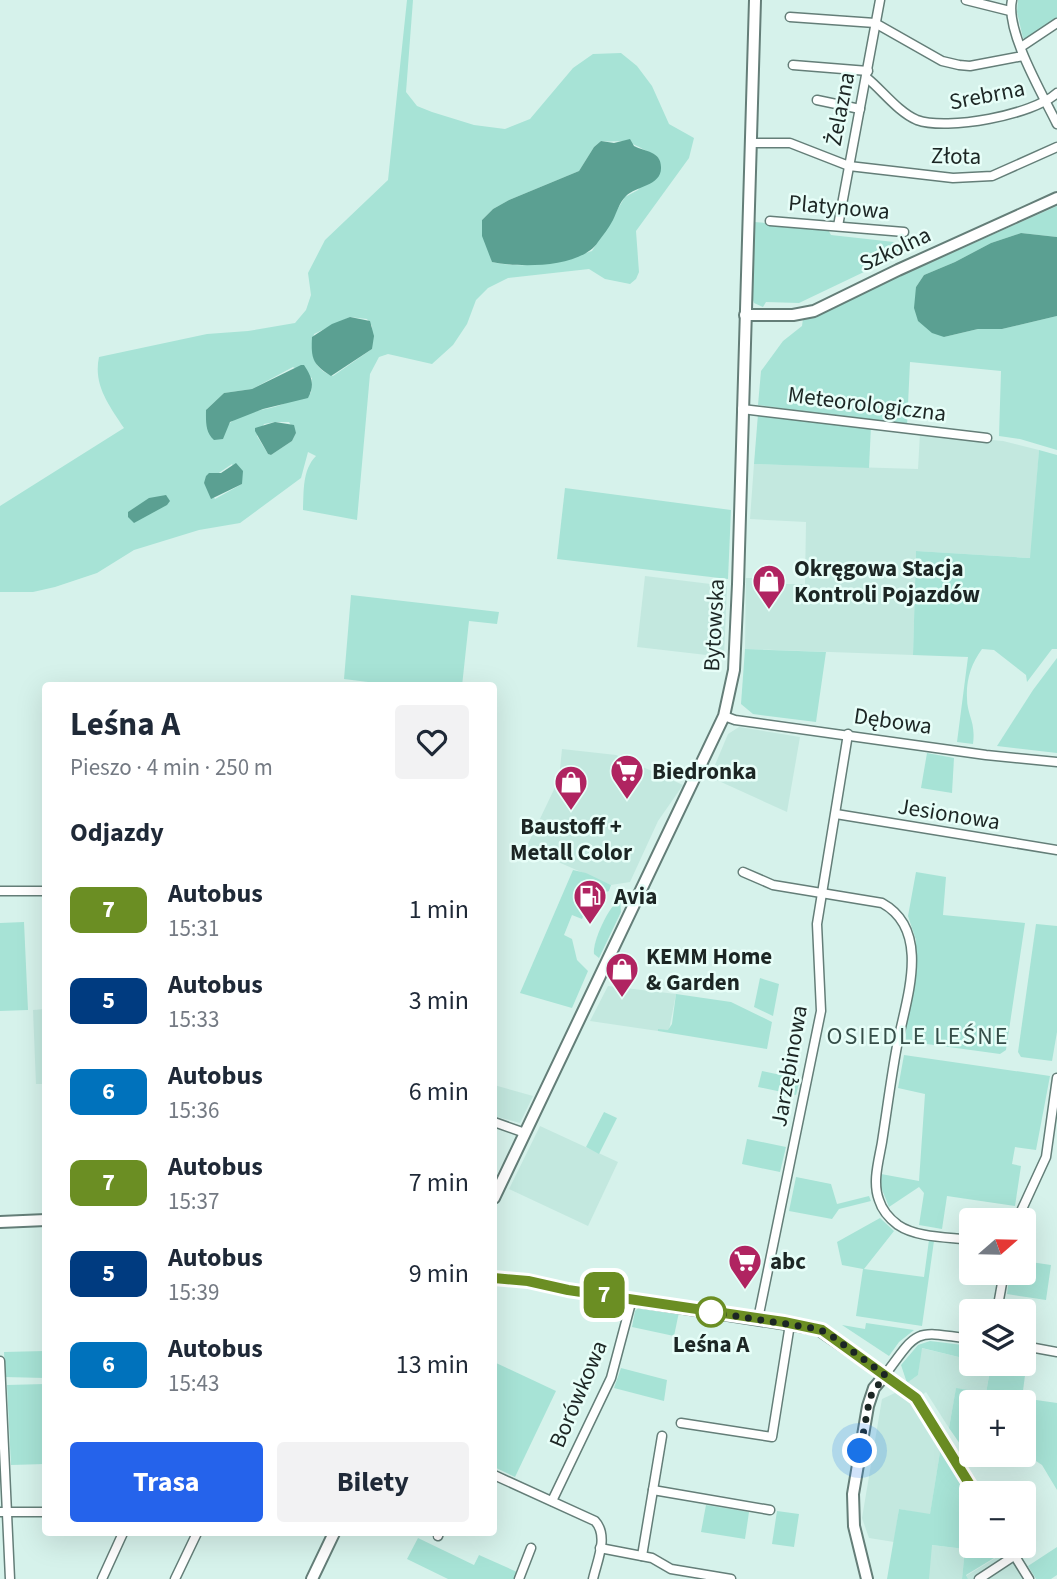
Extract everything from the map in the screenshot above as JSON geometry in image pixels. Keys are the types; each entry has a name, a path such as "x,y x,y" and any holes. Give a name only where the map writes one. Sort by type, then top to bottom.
{"main road":[{"name":"Bytowska","path":"497,1192 724,716 734,670 755,0"},
{"name":"Szkolna","path":"746,315 793,315 814,311 1057,198"},
{"path":"0,1222 42,1220"},
{"path":"497,1278 528,1281 826,1332 885,1375 874,1388 868,1406 853,1494 854,1526 867,1579"},
{"path":"312,1579 333,1536"}],"street":[{"name":"Żelazna","path":"838,226 880,0"},
{"path":"966,0 1010,10"},
{"path":"1012,0 1010,10 1023,56 1057,124"},
{"path":"790,17 875,23 942,61 959,65 1023,56"},
{"path":"1021,47 1057,23"},
{"path":"793,65 868,74"},
{"name":"Srebrna","path":"868,74 914,119 933,124 964,123 1010,114 1046,101 1057,93"},
{"path":"817,100 860,109"},
{"name":"Złota","path":"750,143 790,143 849,166 953,178 992,176 1057,147"},
{"name":"Platynowa","path":"770,221 904,232"},
{"name":"Meteorologiczna","path":"742,409 987,438"},
{"name":"Dębowa","path":"724,716 735,720 986,755 1057,762"},
{"name":"Jarzębinowa","path":"758,1319 821,1011 817,935 821,893 848,734"},
{"name":"Jesionowa","path":"835,814 1057,850"},
{"path":"743,872 773,885 882,903 899,916 909,938 911,978 877,1170 878,1199 886,1214 902,1227 914,1232 959,1238"},
{"path":"0,891 42,891"},
{"path":"1023,1208 1046,1157 1057,1079"},
{"path":"497,1123 525,1133"},
{"name":"Borówkowa","path":"552,1501 611,1378 632,1299"},
{"path":"681,1423 772,1437 790,1324"},
{"path":"959,1337 919,1335 909,1341 885,1375 920,1403 968,1481"},
{"path":"1036,1348 1057,1352"},
{"path":"0,1362 3,1512 10,1579"},
{"path":"642,1556 662,1436"},
{"path":"497,1476 594,1521 601,1527 600,1548 593,1579"},
{"path":"653,1490 770,1510"},
{"path":"3,1512 42,1512"},
{"path":"102,1579 122,1536"},
{"path":"175,1579 196,1536"},
{"path":"519,1579 531,1548"},
{"path":"600,1548 652,1558 671,1569 731,1579"},
{"path":"979,1579 1011,1558"},
{"path":"1015,1558 1029,1579"}],"shaded area":[{"path":"407,0 413,0 406,92 417,106 474,125 505,129 530,119 573,68 593,54 621,53 637,66 652,86 669,124 694,138 689,158 636,231 639,272 630,284 605,279 589,269 508,278 488,288 476,300 467,324 453,345 432,364 388,354 379,357 370,374 357,520 303,510 306,474 316,456 308,452 301,478 240,523 199,530 134,550 97,573 55,587 33,592 0,592 0,506 124,428 100,386 99,357 207,334 248,331 295,323 306,310 311,295 308,273 325,240 388,180","holes":["601,141 624,141 659,159 638,190 625,197 592,251 543,264 492,262 482,220 493,209 509,200 579,171","350,317 367,319 372,326 372,349 333,376 321,369 314,359 314,334","293,367 312,378 311,393 279,406 242,416 227,426 207,427 207,409 224,393 252,389","275,422 289,422 296,433 292,441 271,455 257,436 264,424","232,464 242,484 215,499 204,483"]},
{"path":"1018,0 1057,0 1057,18 1026,39 1023,38 1017,12"},
{"path":"630,139 634,146 658,158 660,173 653,182 626,196 608,229 590,251 549,264 492,262 482,236 482,220 493,209 579,171 601,141 614,143"},
{"path":"1057,206 1057,237 1021,233 991,243 924,275 916,287 944,337 978,329 1002,329 1057,316 1057,450 999,436 1001,371 910,362 907,426 758,405 761,371 783,341 802,326 803,319"},
{"path":"754,222 827,228 831,235 912,244 910,250 799,303 766,302 763,307 754,303 751,294"},
{"path":"1021,233 1057,237 1057,316 1002,329 978,329 944,337 932,333 918,321 914,308 916,287 924,275 991,243"},
{"path":"350,317 370,321 374,336 372,349 331,376 314,360 312,337 332,324"},
{"path":"304,365 312,381 308,398 263,409 230,422 223,439 214,440 211,437 206,410 224,393 252,389"},
{"path":"758,414 871,426 869,468 754,464"},
{"path":"275,422 294,425 296,433 292,441 271,455 255,428"},
{"path":"920,433 1003,441 1039,450 1031,558 916,551 913,655 745,649 746,578 780,578 786,584 805,584 806,522 750,519 754,464 918,469"},
{"path":"1039,450 1057,455 1057,649 1052,649 1027,682 1026,675 994,650 982,649 972,666 967,685 973,744 957,742 968,657 913,655 916,551 1030,558"},
{"path":"236,463 243,471 242,484 211,499 204,483 206,476 209,473 221,473"},
{"path":"565,488 731,510 728,579 557,559"},
{"path":"166,495 170,501 167,505 134,523 128,517 128,512 149,498"},
{"path":"645,576 727,586 724,657 637,647"},
{"path":"351,595 499,612 497,624 469,621 462,682 368,682 344,679"},
{"path":"745,649 826,652 816,722 753,714 741,704"},
{"path":"1057,658 1057,753 997,746 1033,690"},
{"path":"739,727 800,737 787,812 710,777 728,734"},
{"path":"562,749 616,755 683,785 658,821 630,882 611,885 526,848 559,779"},
{"path":"927,753 954,758 952,793 921,788"},
{"path":"573,870 611,885 609,891 592,897 582,919 572,915 564,935 572,939 577,960 588,971 572,1008 520,993"},
{"path":"916,872 946,877 943,915 1025,923 1006,1050 1000,1054 905,1041 907,1014 913,997 916,973 916,940 908,916"},
{"path":"620,900 621,912 599,958 594,954 598,933 606,916"},
{"path":"24,922 28,1010 0,1011 0,923"},
{"path":"1036,924 1057,926 1057,1032 1052,1061 1021,1057 1018,1052"},
{"path":"760,978 779,984 773,1016 754,1007"},
{"path":"608,986 676,994 669,1030 658,1031 590,1021"},
{"path":"676,994 731,1002 772,1022 767,1049 658,1031 668,1030 672,1024"},
{"path":"42,1009 42,1084 36,1084 33,1010"},
{"path":"904,1055 1050,1076 1036,1150 1015,1147 1012,1164 1021,1166 1015,1206 947,1196 942,1229 919,1225 924,1193 919,1187 889,1207 881,1187 881,1174 919,1181 925,1094 898,1088"},
{"path":"762,1071 800,1079 796,1095 758,1087"},
{"path":"497,1086 533,1096 520,1123 497,1117"},
{"path":"604,1112 617,1118 599,1154 586,1147"},
{"path":"540,1126 618,1162 588,1226 509,1189"},
{"path":"747,1139 786,1147 780,1172 742,1164"},
{"path":"796,1177 831,1184 837,1204 869,1196 871,1201 839,1209 832,1219 789,1211"},
{"path":"880,1218 894,1231 864,1269 924,1277 929,1240 934,1241 922,1326 856,1316 863,1269 842,1265 837,1242"},
{"path":"1036,1263 1051,1265 1046,1300 1007,1294 1008,1285 1036,1285"},
{"path":"640,1306 679,1312 674,1336 632,1327 635,1311"},
{"path":"866,1323 914,1330 899,1342 889,1356 842,1325 865,1329"},
{"path":"930,1341 959,1345 959,1357 922,1348 918,1375 907,1383 901,1365 918,1345"},
{"path":"921,1348 959,1357 959,1376 989,1376 987,1390 956,1389 949,1428 926,1392 922,1395 907,1383 918,1375"},
{"path":"42,1351 42,1378 5,1377 4,1352"},
{"path":"497,1363 556,1391 515,1477 497,1468"},
{"path":"621,1368 667,1380 664,1401 614,1388"},
{"path":"989,1376 1025,1376 1023,1390 987,1390"},
{"path":"42,1384 42,1464 11,1465 7,1385"},
{"path":"956,1388 968,1390 959,1390 959,1442 949,1428"},
{"path":"895,1393 915,1406 941,1446 930,1515 899,1509 894,1542 869,1538 862,1518 882,1399"},
{"path":"1036,1400 1057,1403 1057,1490 1042,1465 1036,1461"},
{"path":"941,1446 963,1481 959,1481 959,1548 932,1545 929,1579 887,1579 899,1509 930,1514"},
{"path":"706,1505 749,1512 745,1539 701,1532"},
{"path":"777,1511 799,1514 794,1547 772,1544"},
{"path":"418,1538 474,1565 479,1555 517,1572 514,1579 448,1579 407,1559"},
{"path":"931,1545 959,1548 959,1558 964,1558 962,1579 928,1579"},
{"path":"1057,1547 1057,1575 1051,1579 1036,1579 1028,1566"},
{"path":"964,1558 994,1558 966,1575 968,1579 962,1579"},
{"path":"996,1558 1012,1558 1025,1579 968,1579 966,1576"}],"bus line":[{"name":"7","path":"497,1278 519,1279 568,1290 822,1330 916,1398 968,1481"}],"place":[{"name":"Okręgowa Stacja Kontroli Pojazdów","path":"769,611"},
{"name":"Biedronka","path":"627,801"},
{"name":"Baustoff + Metall Color","path":"571,812"},
{"name":"Avia","path":"590,926"},
{"name":"KEMM Home & Garden","path":"622,999"},
{"name":"abc","path":"745,1291"},
{"name":"Leśna A","path":"711,1312"}],"district":[{"name":"OSIEDLE LEŚNE","path":"918,1036"}],"route":[{"path":"711,1312 818,1329 829,1334 885,1375 870,1397 860,1451"}]}
